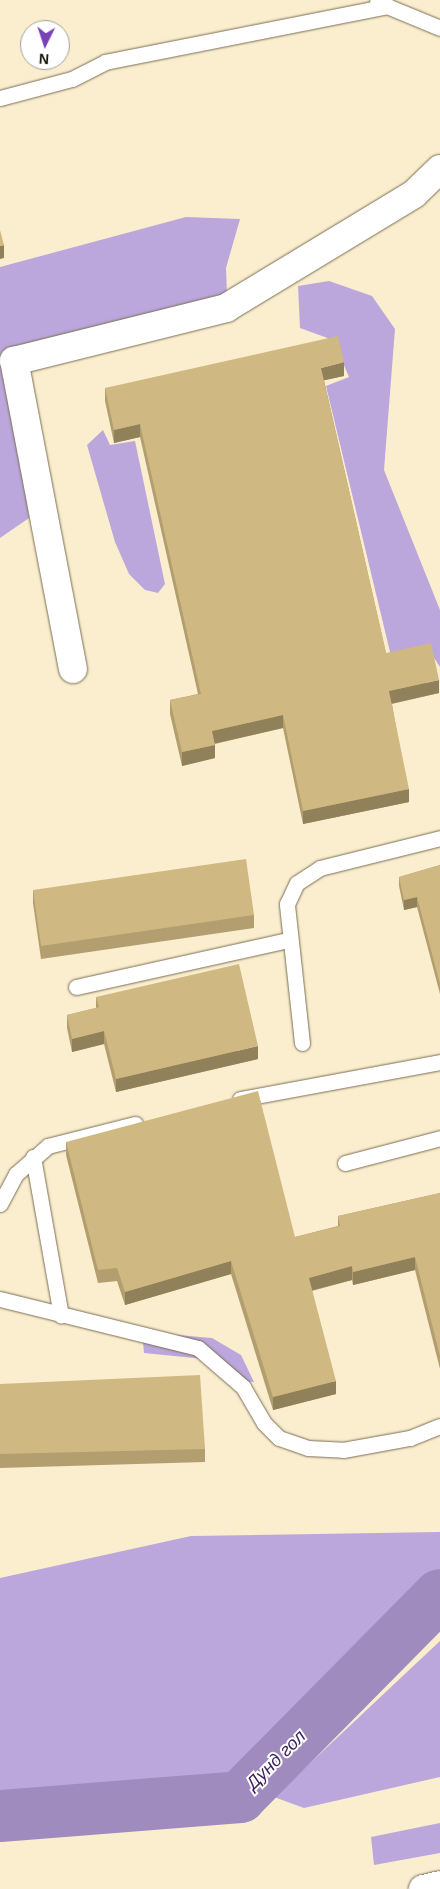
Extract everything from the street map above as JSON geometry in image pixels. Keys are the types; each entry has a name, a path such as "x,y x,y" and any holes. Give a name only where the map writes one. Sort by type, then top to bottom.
{"street":[{"path":"73,668 14,361 226,308 414,194 440,169"},
{"path":"423,1889 440,1886"}],"lane":[{"path":"371,0 440,28"},
{"path":"0,98 72,79 105,62 386,6"},
{"path":"302,1043 288,940 287,904 297,883 320,868 440,838"},
{"path":"76,987 288,940"},
{"path":"228,1102 440,1062"},
{"path":"0,1204 16,1174 33,1157 48,1146 152,1120"},
{"path":"345,1163 440,1138"},
{"path":"33,1157 60,1316"},
{"path":"0,1299 60,1316 198,1348 243,1387 264,1423 279,1438 308,1448 343,1450 410,1438 440,1426"}],"shaded area":[{"path":"186,217 240,219 226,268 227,295 10,359 29,518 0,538 0,267"},
{"path":"329,281 372,296 395,329 384,470 440,610 440,667 427,647 391,656 326,386 349,377 333,340 300,328 298,286"},
{"path":"103,430 110,445 135,441 165,584 158,593 145,590 129,574 115,542 87,445"},
{"path":"142,1332 212,1338 241,1355 254,1382 225,1380 224,1361 144,1353"},
{"path":"440,1532 440,1573 227,1785 0,1802 0,1578 191,1536"},
{"path":"440,1641 440,1777 304,1808 274,1797"},
{"path":"440,1823 440,1853 374,1865 371,1837"}],"building":[{"path":"0,230 4,245 0,246"},
{"path":"338,336 344,362 321,368 386,653 431,643 439,680 389,691 409,789 303,811 283,715 212,731 215,745 182,752 170,700 201,694 140,424 114,430 105,388"},
{"path":"246,859 254,915 41,946 33,890"},
{"path":"440,865 440,984 417,897 404,900 399,877"},
{"path":"239,964 258,1046 116,1079 104,1031 72,1039 67,1015 99,1007 96,997"},
{"path":"258,1091 295,1237 340,1226 338,1216 440,1193 440,1356 415,1257 353,1272 352,1266 309,1278 336,1381 273,1397 231,1261 125,1292 117,1268 98,1270 66,1142"},
{"path":"200,1375 205,1449 0,1454 0,1384"}],"waterway":[{"name":"Дунд гол","path":"0,1816 240,1797 440,1595"}]}
